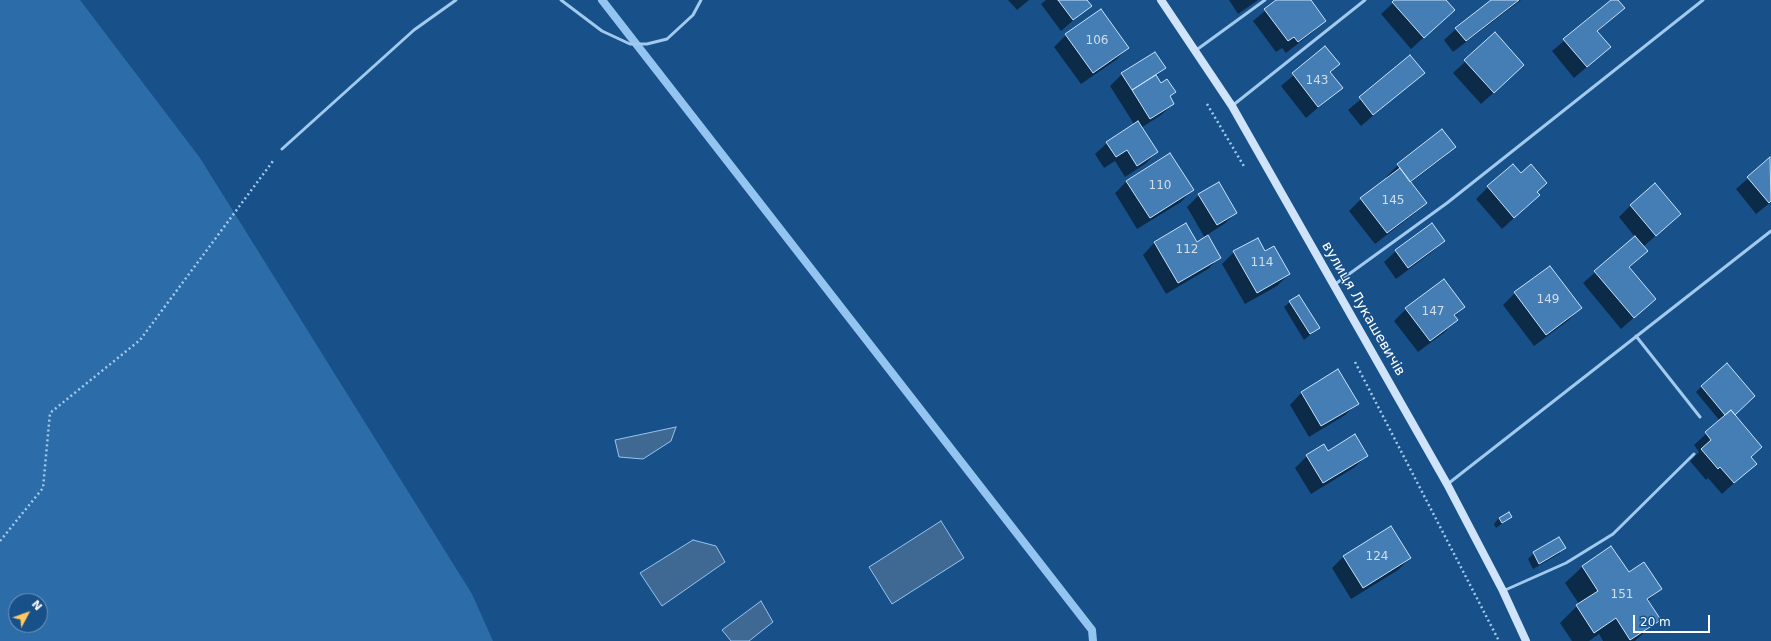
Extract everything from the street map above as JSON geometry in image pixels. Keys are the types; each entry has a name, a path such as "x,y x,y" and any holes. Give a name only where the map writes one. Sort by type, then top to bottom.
{"street":[{"name":"вулиця Лукашевичів","path":"1161,0 1232,106 1334,285 1447,484 1503,591 1526,641"}],"lane":[{"path":"282,149 414,30 456,0"},
{"path":"560,0 602,31 630,44 647,44 667,39 693,15 701,0"},
{"path":"1195,51 1265,0"},
{"path":"1232,106 1365,0"},
{"path":"1334,285 1447,203 1702,0"},
{"path":"1447,484 1771,231"},
{"path":"1636,336 1700,417"},
{"path":"1503,591 1566,563 1613,534 1694,454"}],"path":[{"path":"1206,102 1248,174"},
{"path":"0,541 43,488 50,413 140,340 282,149"},
{"path":"1353,358 1499,641"}],"shaded area":[{"path":"0,0 80,0 200,158 472,594 493,641 0,641"},
{"path":"676,427 671,441 643,459 619,457 615,440"},
{"path":"941,521 964,558 892,604 869,567"},
{"path":"693,540 716,546 725,562 662,606 640,573"},
{"path":"761,601 773,622 749,641 731,641 722,630"}],"building":[{"path":"1058,0 1087,0 1092,6 1073,20"},
{"path":"1276,0 1311,0 1326,21 1298,42 1294,37 1288,41 1264,9"},
{"path":"1394,0 1446,0 1455,10 1424,38 1392,2"},
{"path":"1491,0 1519,0 1466,41 1455,28"},
{"path":"1611,0 1618,0 1625,8 1597,31 1611,47 1587,67 1563,39"},
{"path":"1101,9 1129,48 1093,73 1065,34"},
{"path":"1495,32 1524,65 1494,93 1464,60"},
{"path":"1325,46 1340,64 1330,72 1343,88 1318,107 1292,73"},
{"path":"1155,52 1166,68 1132,90 1121,73"},
{"path":"1410,55 1425,73 1373,115 1359,97"},
{"path":"1156,75 1161,83 1167,79 1176,92 1170,96 1174,104 1150,119 1132,90"},
{"path":"1138,121 1158,152 1137,166 1127,150 1116,157 1106,142"},
{"path":"1442,129 1456,147 1410,182 1397,164"},
{"path":"1170,153 1194,190 1150,218 1126,181"},
{"path":"1770,157 1771,201 1769,203 1747,177"},
{"path":"1513,164 1521,173 1531,164 1547,183 1537,192 1540,195 1514,218 1487,186"},
{"path":"1400,168 1427,203 1387,233 1360,198"},
{"path":"1219,182 1237,213 1217,225 1198,194"},
{"path":"1655,183 1681,214 1656,236 1630,205"},
{"path":"1186,223 1197,242 1208,235 1221,258 1178,283 1154,242"},
{"path":"1432,223 1445,241 1408,268 1395,250"},
{"path":"1635,236 1648,251 1629,267 1656,299 1634,318 1594,271"},
{"path":"1258,238 1265,251 1274,246 1290,274 1257,293 1233,251"},
{"path":"1550,266 1582,308 1546,335 1514,292"},
{"path":"1444,279 1465,307 1454,315 1458,320 1430,341 1405,308"},
{"path":"1299,295 1320,328 1310,334 1289,301"},
{"path":"1727,363 1755,396 1735,415 1731,410 1725,415 1701,386"},
{"path":"1338,369 1359,404 1321,426 1301,392"},
{"path":"1731,410 1762,447 1751,457 1757,464 1734,483 1720,467 1718,469 1701,449 1711,440 1705,432"},
{"path":"1355,434 1368,456 1323,483 1306,455 1324,444 1328,451"},
{"path":"1509,512 1512,517 1502,523 1499,518"},
{"path":"1391,526 1411,558 1363,588 1343,556"},
{"path":"1559,537 1566,548 1539,564 1533,552"},
{"path":"1611,546 1629,572 1644,562 1662,589 1647,599 1661,620 1630,640 1616,618 1594,633 1576,605 1598,591 1582,566"}],"waterway":[{"path":"602,0 1092,630 1093,641"}]}
